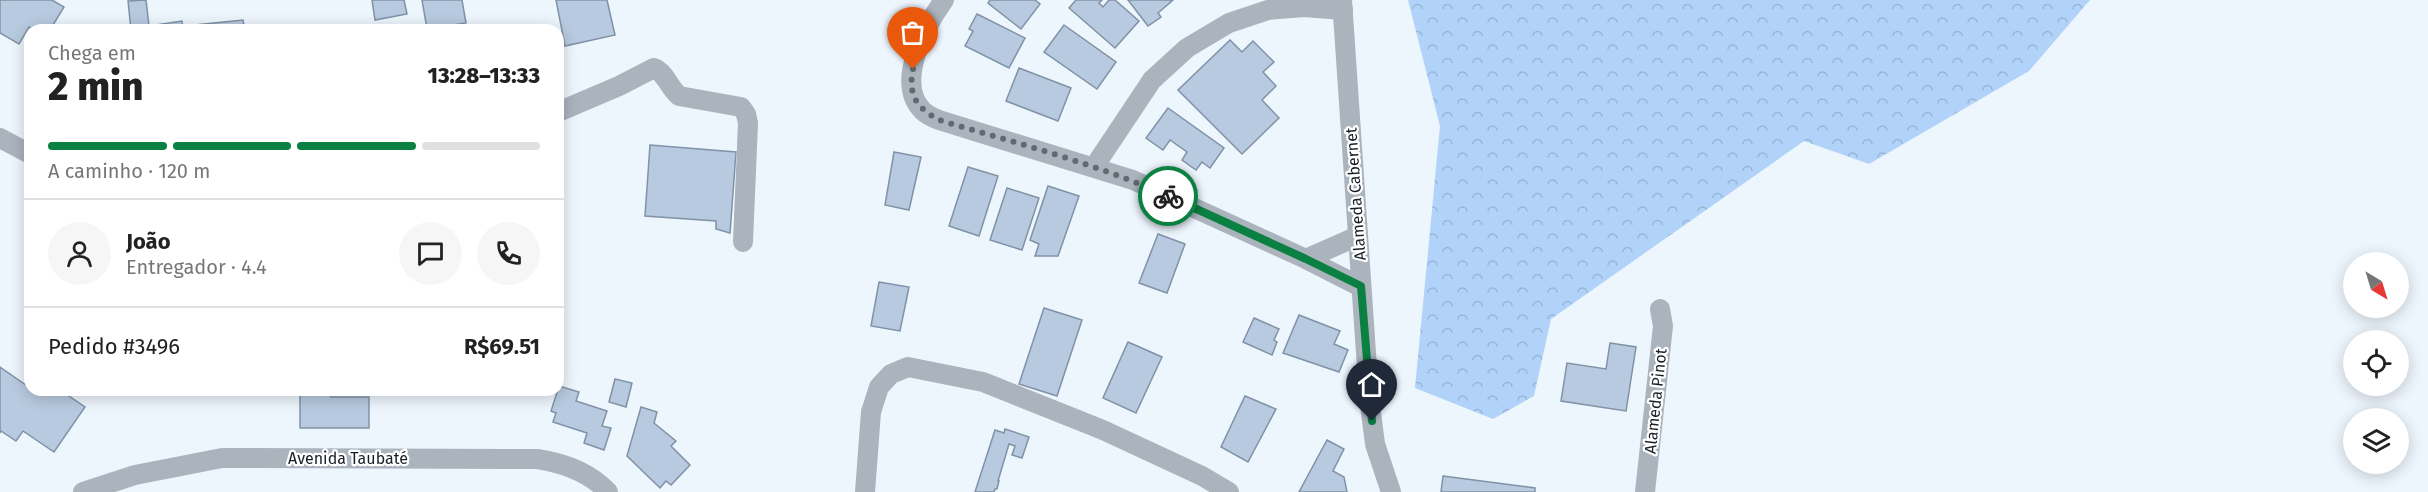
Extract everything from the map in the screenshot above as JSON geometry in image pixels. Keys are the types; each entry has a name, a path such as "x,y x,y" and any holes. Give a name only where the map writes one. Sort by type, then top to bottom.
{"street":[{"path":"944,0 915,56 910,82 914,98 923,111 939,120 1132,180 1361,286"},
{"path":"1094,167 1152,80 1187,48 1229,22 1268,10 1343,5"},
{"name":"Alameda Cabernet","path":"1343,5 1369,398 1375,444 1391,492"},
{"path":"564,109 654,68 660,71 671,90 679,96 741,107 748,123 744,242"},
{"path":"0,138 24,151"},
{"path":"1306,259 1358,236"},
{"name":"Alameda Pinot","path":"1645,492 1663,334 1660,309"},
{"path":"865,492 871,412 879,387 891,374 908,367 983,382 1103,430 1202,476 1229,492"},
{"name":"Avenida Taubaté","path":"82,492 135,475 222,458 537,459 562,463 585,475 608,492"}],"green space":[{"path":"1408,0 2090,0 2029,71 1869,164 1804,141 1551,319 1534,396 1493,419 1415,388 1440,126"}],"building":[{"path":"0,0 52,0 64,7 54,24 24,24 24,36 19,44 0,33"},
{"path":"146,0 149,24 130,24 128,1"},
{"path":"372,0 404,0 407,14 375,20"},
{"path":"422,0 462,0 466,23 426,24"},
{"path":"556,0 607,0 615,35 565,46 564,24 561,24"},
{"path":"990,0 1035,0 1040,4 1021,29 988,3"},
{"path":"1076,0 1102,0 1099,3 1103,7 1109,0 1115,0 1139,21 1115,48 1069,8"},
{"path":"1128,0 1173,0 1158,13 1161,17 1148,26"},
{"path":"977,14 1025,38 1009,68 965,46 973,31 969,29"},
{"path":"243,20 244,24 205,24"},
{"path":"182,21 182,24 162,24"},
{"path":"1064,25 1116,62 1097,89 1044,52"},
{"path":"1230,40 1242,52 1253,41 1274,62 1263,72 1276,86 1262,100 1279,118 1242,154 1178,90"},
{"path":"1019,68 1071,88 1058,121 1006,101"},
{"path":"1168,108 1224,148 1210,168 1202,162 1196,170 1182,160 1187,152 1170,140 1163,150 1146,138"},
{"path":"650,145 736,152 730,233 716,229 716,221 645,216"},
{"path":"894,152 921,157 909,210 885,205"},
{"path":"968,167 998,176 979,236 949,226"},
{"path":"1048,186 1079,196 1058,256 1035,256 1039,244 1030,240"},
{"path":"1007,188 1039,198 1022,250 990,240"},
{"path":"1158,234 1185,244 1167,293 1139,283"},
{"path":"879,282 909,287 900,331 871,326"},
{"path":"1044,308 1082,320 1057,396 1019,384"},
{"path":"1299,315 1340,331 1334,344 1348,350 1339,372 1283,353"},
{"path":"1254,318 1279,329 1274,340 1277,342 1272,355 1243,342"},
{"path":"1128,342 1162,357 1136,413 1103,398"},
{"path":"1610,343 1636,347 1626,411 1561,401 1567,363 1606,369"},
{"path":"0,367 24,384 24,396 69,396 85,407 54,452 23,431 16,441 1,431 0,433"},
{"path":"615,379 632,383 626,407 609,402"},
{"path":"564,388 579,392 576,401 607,411 602,426 611,428 604,450 584,443 587,433 553,422 556,413 551,411 556,396 564,396"},
{"path":"300,396 369,397 369,428 300,428"},
{"path":"1245,396 1276,409 1248,462 1221,447"},
{"path":"641,407 657,412 654,423 676,441 671,446 690,465 671,485 666,481 660,488 627,456"},
{"path":"1005,429 1029,437 1022,458 1012,455 1015,446 1009,444 997,489 994,492 975,492 995,430 1004,433"},
{"path":"1327,440 1344,449 1333,471 1344,477 1347,492 1299,492"},
{"path":"1443,476 1535,488 1535,492 1441,492"}],"way so far":[{"path":"913,69 910,82 914,98 923,111 939,120 1094,167 1168,196"}],"route":[{"path":"1168,196 1361,286 1372,421"}]}
